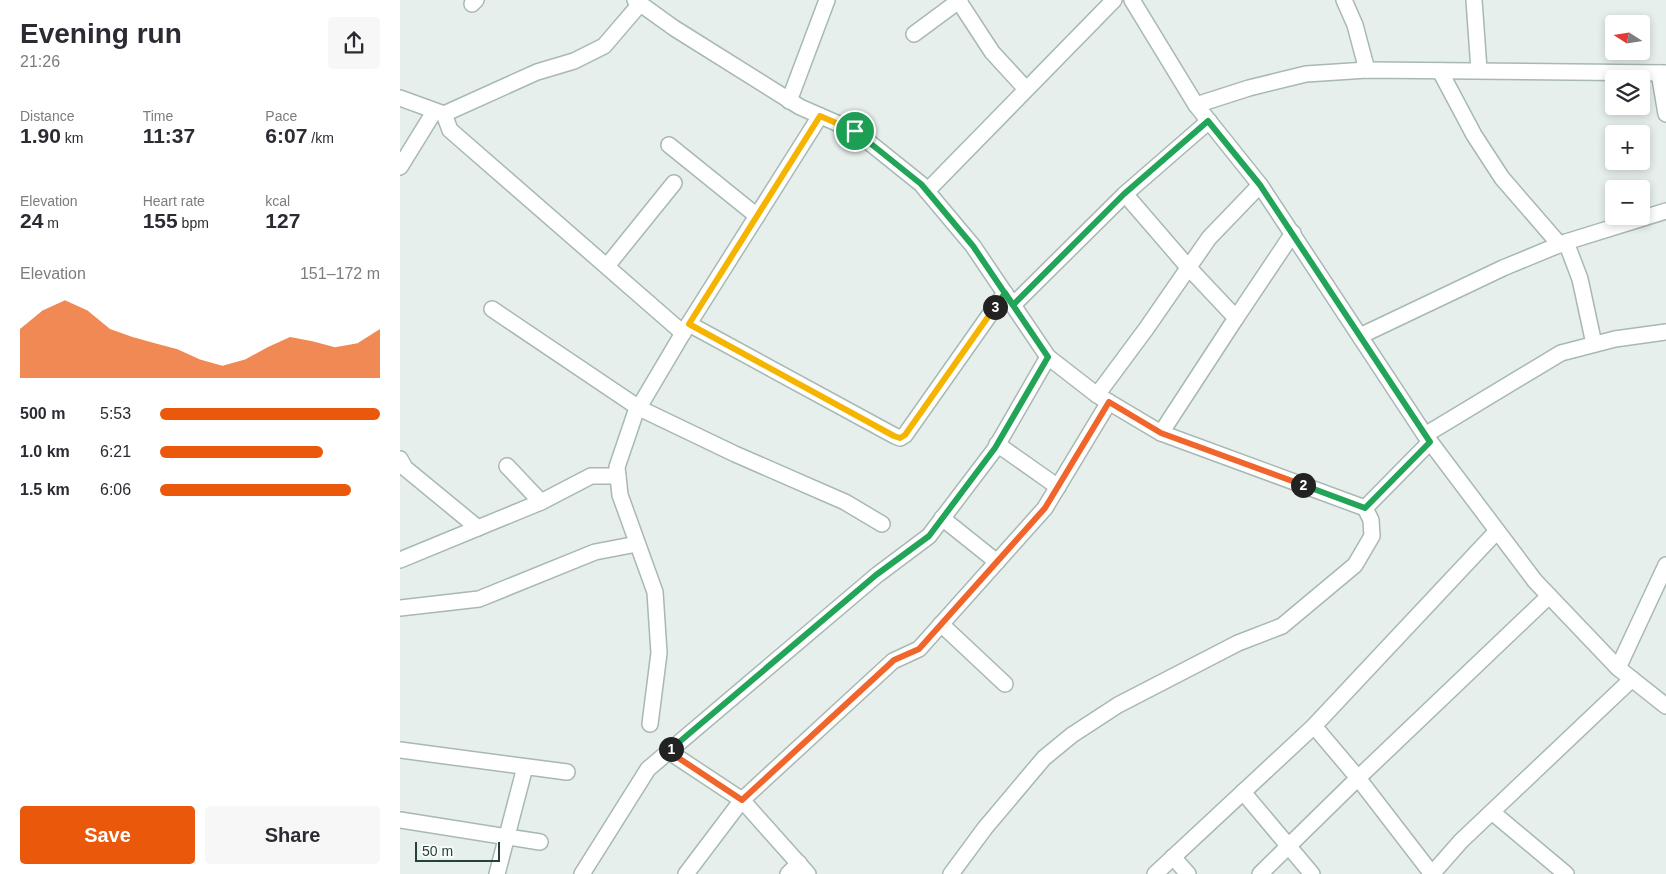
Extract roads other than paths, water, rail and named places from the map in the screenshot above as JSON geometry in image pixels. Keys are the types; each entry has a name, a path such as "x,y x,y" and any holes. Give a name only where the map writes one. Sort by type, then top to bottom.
{"street":[{"path":"790,101 827,0"},
{"path":"914,34 959,0 992,52 1026,89"},
{"path":"927,191 1114,0"},
{"path":"1132,0 1196,105 1260,185 1427,439 1535,582 1618,668 1666,706"},
{"path":"1344,0 1355,25 1366,70"},
{"path":"1474,0 1479,70"},
{"path":"400,167 439,113 537,72 574,61 604,46 637,2 674,28 790,101 855,131 921,184 973,246 1048,357 1103,398 1161,433 1365,508 1372,520 1372,536 1355,565 1282,626 1238,643 1118,705 1072,735 1044,758 985,828 956,873"},
{"path":"1196,105 1249,88 1306,74 1366,70 1663,73 1666,114"},
{"path":"1440,71 1474,135 1502,178 1563,244 1582,289 1594,344"},
{"path":"400,98 439,113 450,130 607,266 686,329 900,438 905,435 1009,299 1124,194 1208,121"},
{"path":"650,724 659,653 654,592 620,495 617,468 635,414 686,329 820,116"},
{"path":"669,145 757,216"},
{"path":"607,266 674,184"},
{"path":"686,874 742,800 894,660 919,649 1045,508 1058,487 1103,398 1188,268 1209,238 1260,185"},
{"path":"1124,194 1188,268 1236,318"},
{"path":"1360,336 1503,268 1563,244 1666,211"},
{"path":"1161,433 1293,233"},
{"path":"492,309 639,408 736,454 845,502 882,524"},
{"path":"1365,508 1427,439 1561,353 1615,339 1666,332"},
{"path":"582,874 648,769 876,575 929,536 998,444 1048,357"},
{"path":"998,444 1058,487"},
{"path":"400,459 405,468 478,528"},
{"path":"507,466 541,502"},
{"path":"400,560 541,502 591,476 618,476"},
{"path":"942,518 997,562"},
{"path":"1154,874 1314,726 1497,531"},
{"path":"400,608 426,607 479,599 595,552 637,544"},
{"path":"1618,668 1666,565"},
{"path":"1260,874 1549,596"},
{"path":"941,624 1005,684"},
{"path":"1314,726 1358,778 1432,874 1461,841 1632,679"},
{"path":"400,750 567,772"},
{"path":"668,751 742,800 798,870"},
{"path":"497,874 525,767"},
{"path":"1243,792 1312,874"},
{"path":"1492,812 1566,874"},
{"path":"400,820 540,842"},
{"path":"1173,857 1188,874"}]}
